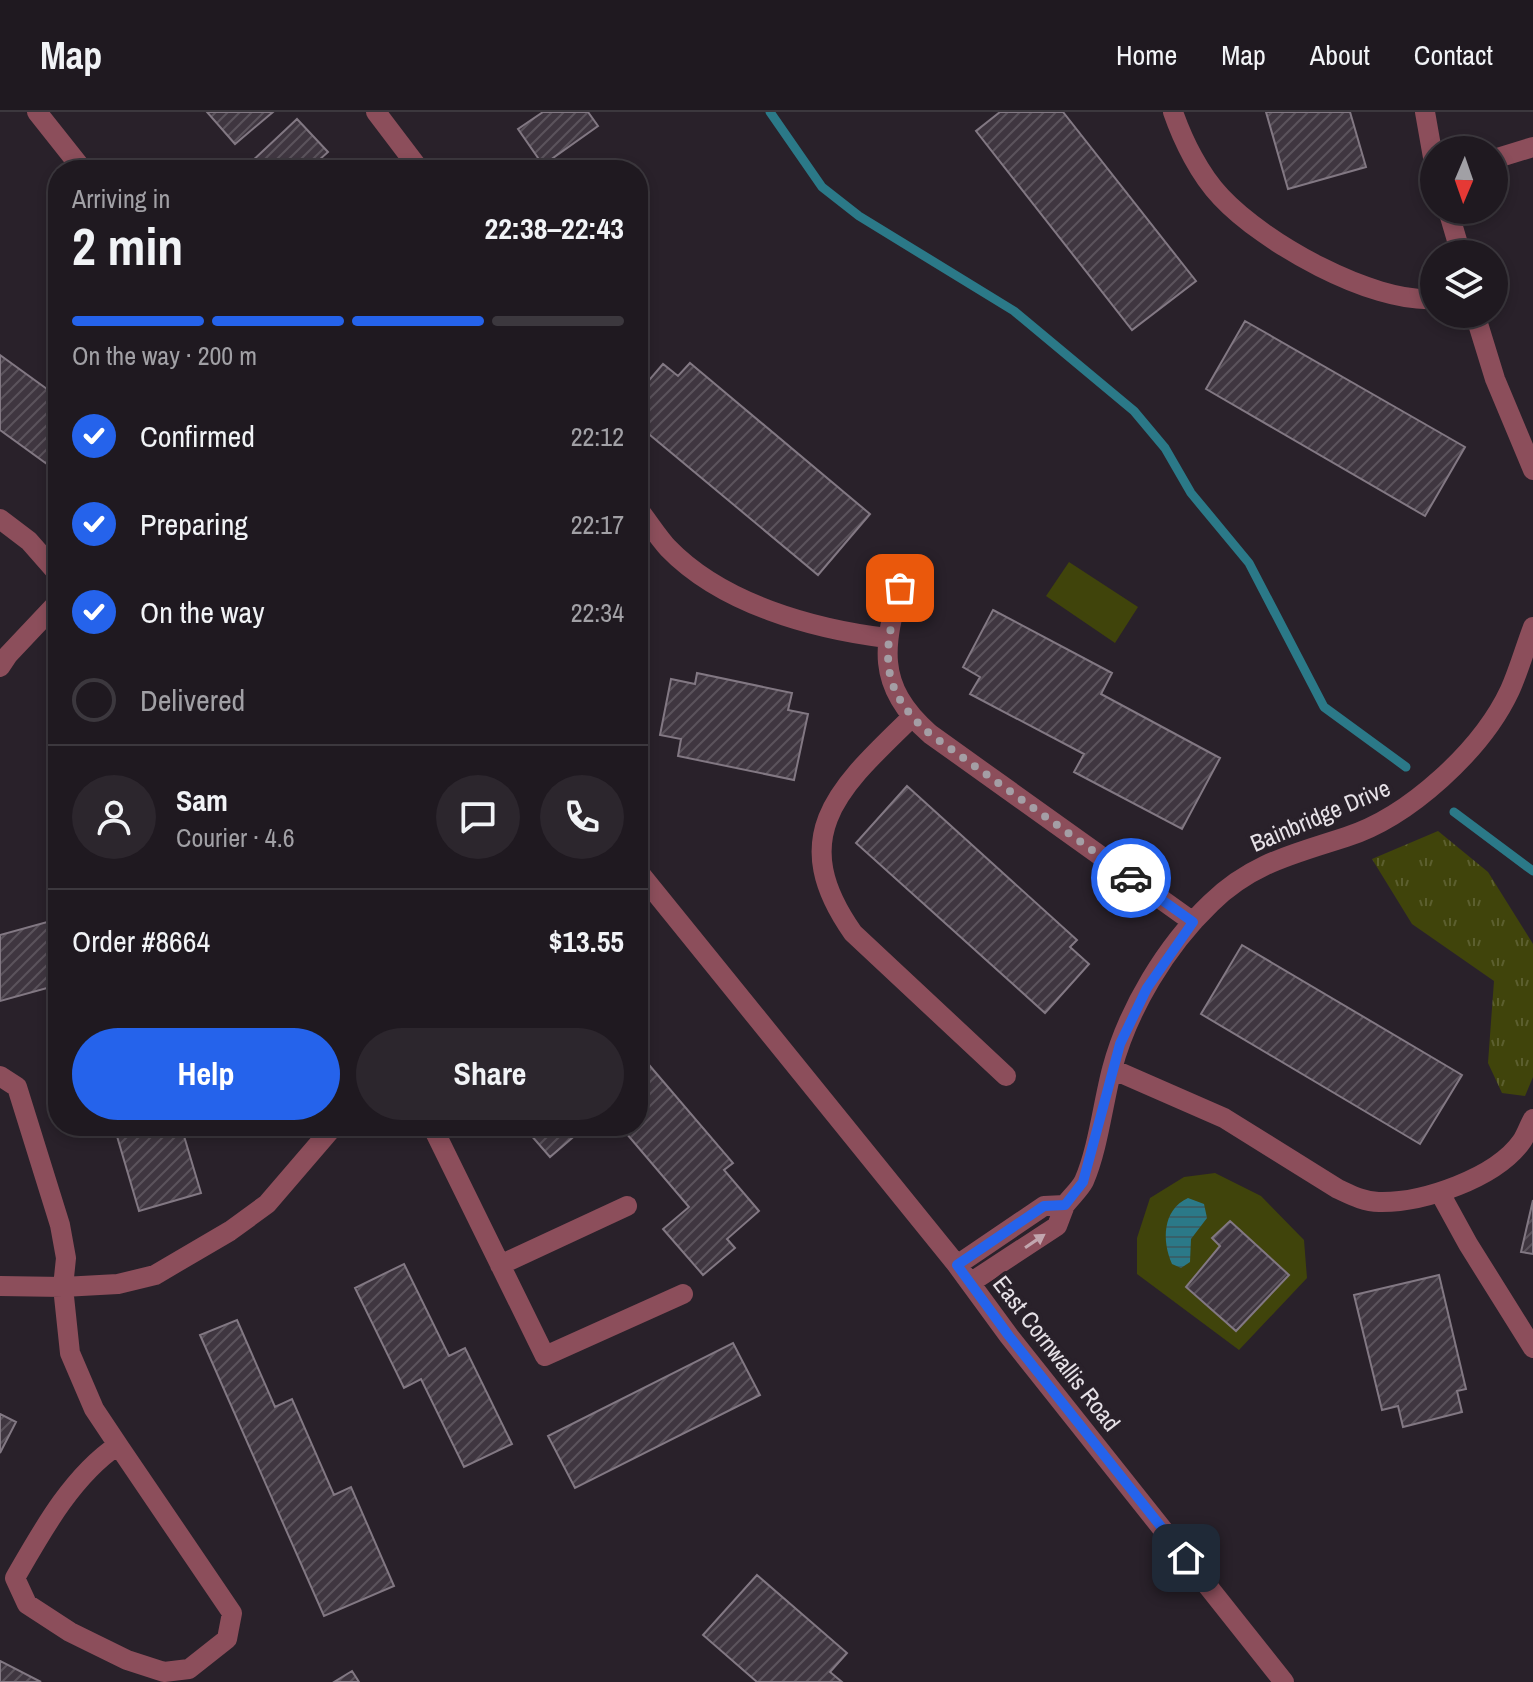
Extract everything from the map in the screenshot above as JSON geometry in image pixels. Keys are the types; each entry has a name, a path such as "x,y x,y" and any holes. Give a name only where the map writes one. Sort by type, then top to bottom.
{"street":[{"path":"37,112 75,160"},
{"path":"376,112 412,160"},
{"path":"1173,112 1204,176 1223,199 1270,239 1374,290 1420,300"},
{"path":"1425,112 1429,136"},
{"path":"1508,155 1533,147"},
{"path":"1479,328 1495,379 1533,470"},
{"path":"0,519 29,541 48,563"},
{"path":"648,522 669,548 701,576 731,594 816,626 887,638"},
{"path":"906,564 887,638 886,655 896,695 911,718 1193,922"},
{"path":"0,667 48,613"},
{"name":"Bainbridge Drive","path":"970,1283 1057,1226 1065,1205 1083,1182 1120,1044 1147,988 1193,922 1211,902 1241,878 1274,860 1349,837 1399,814 1417,800 1470,750 1509,692 1533,627"},
{"path":"911,718 865,763 835,800 824,824 819,852 837,911 853,933 1006,1076"},
{"name":"East Cornwallis Road","path":"648,883 957,1265 1009,1336 1284,1682"},
{"path":"648,896 654,890"},
{"path":"1112,1069 1224,1118 1338,1189 1377,1203 1440,1193 1489,1171 1521,1142 1533,1119"},
{"path":"0,1076 17,1087 60,1225 66,1258 63,1287 70,1353 94,1409 232,1613 227,1639 189,1669 164,1672 127,1660 70,1632 27,1604 15,1578 37,1539 86,1472 118,1445"},
{"path":"0,1286 118,1284 155,1275 196,1253 267,1204 325,1136"},
{"path":"437,1136 545,1356 683,1294"},
{"path":"1440,1193 1533,1348"},
{"path":"957,1265 1044,1206 1065,1205"},
{"path":"500,1265 627,1206"}],"green space":[{"path":"1069,562 1138,607 1115,643 1046,596"},
{"path":"1438,831 1488,872 1533,944 1533,1077 1525,1096 1502,1093 1488,1063 1494,981 1412,924 1372,859"},
{"path":"1215,1173 1261,1196 1304,1240 1307,1278 1239,1350 1137,1274 1137,1238 1150,1198 1184,1177"}],"water":[{"path":"1188,1198 1204,1204 1207,1218 1191,1239 1190,1262 1181,1268 1172,1264 1166,1227 1173,1210"}],"building":[{"path":"207,112 273,112 235,144"},
{"path":"543,112 588,112 598,126 550,160 540,160 518,129"},
{"path":"1000,112 1063,112 1196,281 1132,330 976,131"},
{"path":"1266,112 1350,112 1366,167 1288,189"},
{"path":"297,119 328,152 319,160 253,160"},
{"path":"1245,321 1465,447 1425,516 1206,389"},
{"path":"0,355 48,390 48,465 0,430"},
{"path":"690,363 870,514 818,575 648,433 648,381 663,364 678,376"},
{"path":"993,610 1112,673 1101,694 1220,758 1182,829 1074,772 1084,754 970,694 980,677 963,667"},
{"path":"697,673 792,693 788,710 808,714 794,780 678,756 681,739 660,735 671,679 695,684"},
{"path":"907,786 1077,940 1070,947 1089,964 1045,1013 856,843"},
{"path":"48,922 48,988 0,1001 0,935"},
{"path":"1242,945 1462,1075 1420,1144 1201,1014"},
{"path":"648,1064 733,1163 724,1170 759,1211 727,1239 735,1248 703,1275 663,1229 689,1207 629,1136 648,1136"},
{"path":"117,1136 184,1136 201,1193 139,1211"},
{"path":"532,1136 574,1136 550,1157"},
{"path":"1533,1200 1533,1254 1521,1252"},
{"path":"1230,1221 1289,1275 1236,1331 1186,1287 1220,1246 1212,1238"},
{"path":"404,1264 449,1356 465,1348 512,1444 464,1467 421,1379 404,1388 355,1288"},
{"path":"1439,1275 1466,1389 1457,1391 1462,1412 1403,1427 1398,1406 1382,1410 1354,1295"},
{"path":"237,1320 275,1407 292,1399 334,1495 351,1487 394,1586 324,1616 200,1335"},
{"path":"733,1343 760,1395 575,1488 548,1436"},
{"path":"0,1414 16,1422 0,1453"},
{"path":"757,1575 847,1653 830,1672 842,1682 757,1682 703,1635"},
{"path":"0,1661 41,1682 0,1682"},
{"path":"352,1671 359,1682 334,1682"}],"waterway":[{"path":"770,112 822,187 859,216 1014,311 1134,411 1165,448 1191,493 1249,563 1324,707 1406,767"},
{"path":"1454,812 1533,871"}],"way so far":[{"path":"900,588 887,638 886,655 896,695 911,718 1131,878"}],"route":[{"path":"1131,878 1193,922 1147,988 1120,1044 1083,1182 1065,1205 1044,1206 957,1265 1009,1336 1186,1558"}]}
